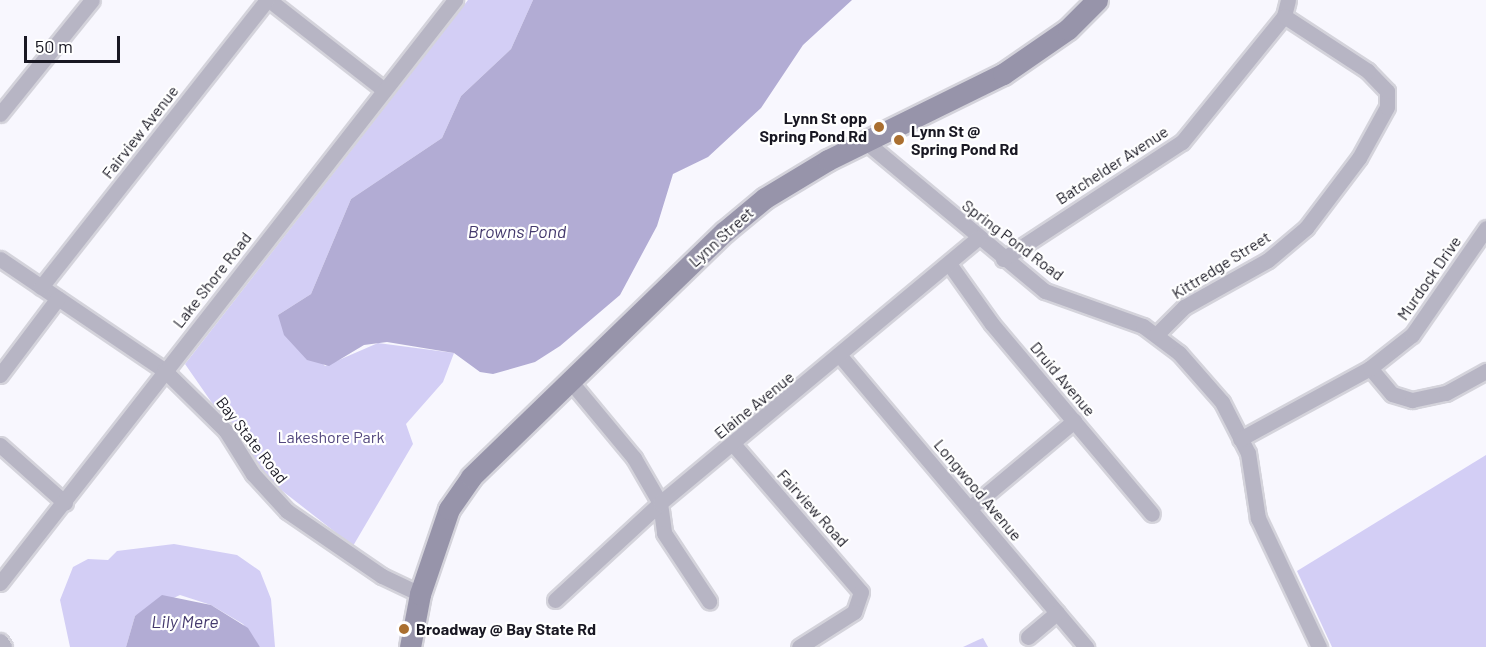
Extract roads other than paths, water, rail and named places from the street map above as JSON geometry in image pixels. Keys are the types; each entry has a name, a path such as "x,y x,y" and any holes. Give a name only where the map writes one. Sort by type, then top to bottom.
{"main road":[{"name":"Lynn Street","path":"410,647 420,594 449,509 471,477 765,198 866,142 1003,74 1068,29 1097,0"}],"street":[{"path":"0,114 92,0"},
{"path":"268,0 384,90"},
{"name":"Fairview Avenue","path":"42,287 268,0"},
{"name":"Lake Shore Road","path":"0,583 65,503 164,370 455,0"},
{"name":"Batchelder Avenue","path":"1003,259 1182,142 1284,16 1288,0"},
{"name":"Kittredge Street","path":"1156,335 1184,307 1268,260 1306,228 1359,158 1387,107 1387,91 1368,71 1284,16"},
{"name":"Spring Pond Road","path":"866,142 977,239 1045,291 1156,335 1179,353 1222,402 1240,439 1258,518 1319,647"},
{"name":"Murdock Drive","path":"1240,439 1370,368 1412,335 1486,228"},
{"name":"Elaine Avenue","path":"555,600 660,503 841,357 950,265 977,239"},
{"name":"Bay State Road","path":"0,259 164,370 226,431 253,474 287,511 382,576 420,594"},
{"name":"Druid Avenue","path":"950,265 1074,421 1152,514"},
{"path":"0,375 58,298"},
{"name":"Longwood Avenue","path":"841,357 1086,647"},
{"path":"1370,368 1392,394 1413,400 1446,393 1486,371"},
{"path":"571,382 634,459 660,503 664,533 709,601"},
{"path":"970,508 1074,421"},
{"path":"0,445 65,503"},
{"name":"Fairview Road","path":"734,445 840,565 861,597 854,612 799,647"},
{"path":"1028,637 1057,613"},
{"path":"0,641 4,647"}],"water":[{"name":"Browns Pond","path":"533,0 852,0 803,45 761,108 708,157 673,174 657,226 620,295 560,346 535,362 493,374 480,372 454,353 387,342 364,345 329,366 307,360 284,335 278,315 311,294 351,199 442,138 461,96 511,49"},
{"name":"Lily Mere","path":"162,595 211,605 248,628 260,647 126,647 135,616"}],"place":[{"name":"Lynn St opp Spring Pond Rd","path":"879,127"},
{"name":"Lynn St @ Spring Pond Rd","path":"899,140"},
{"name":"Broadway @ Bay State Rd","path":"404,629"}],"park label":[{"name":"Lakeshore Park","path":"331,437"}]}
